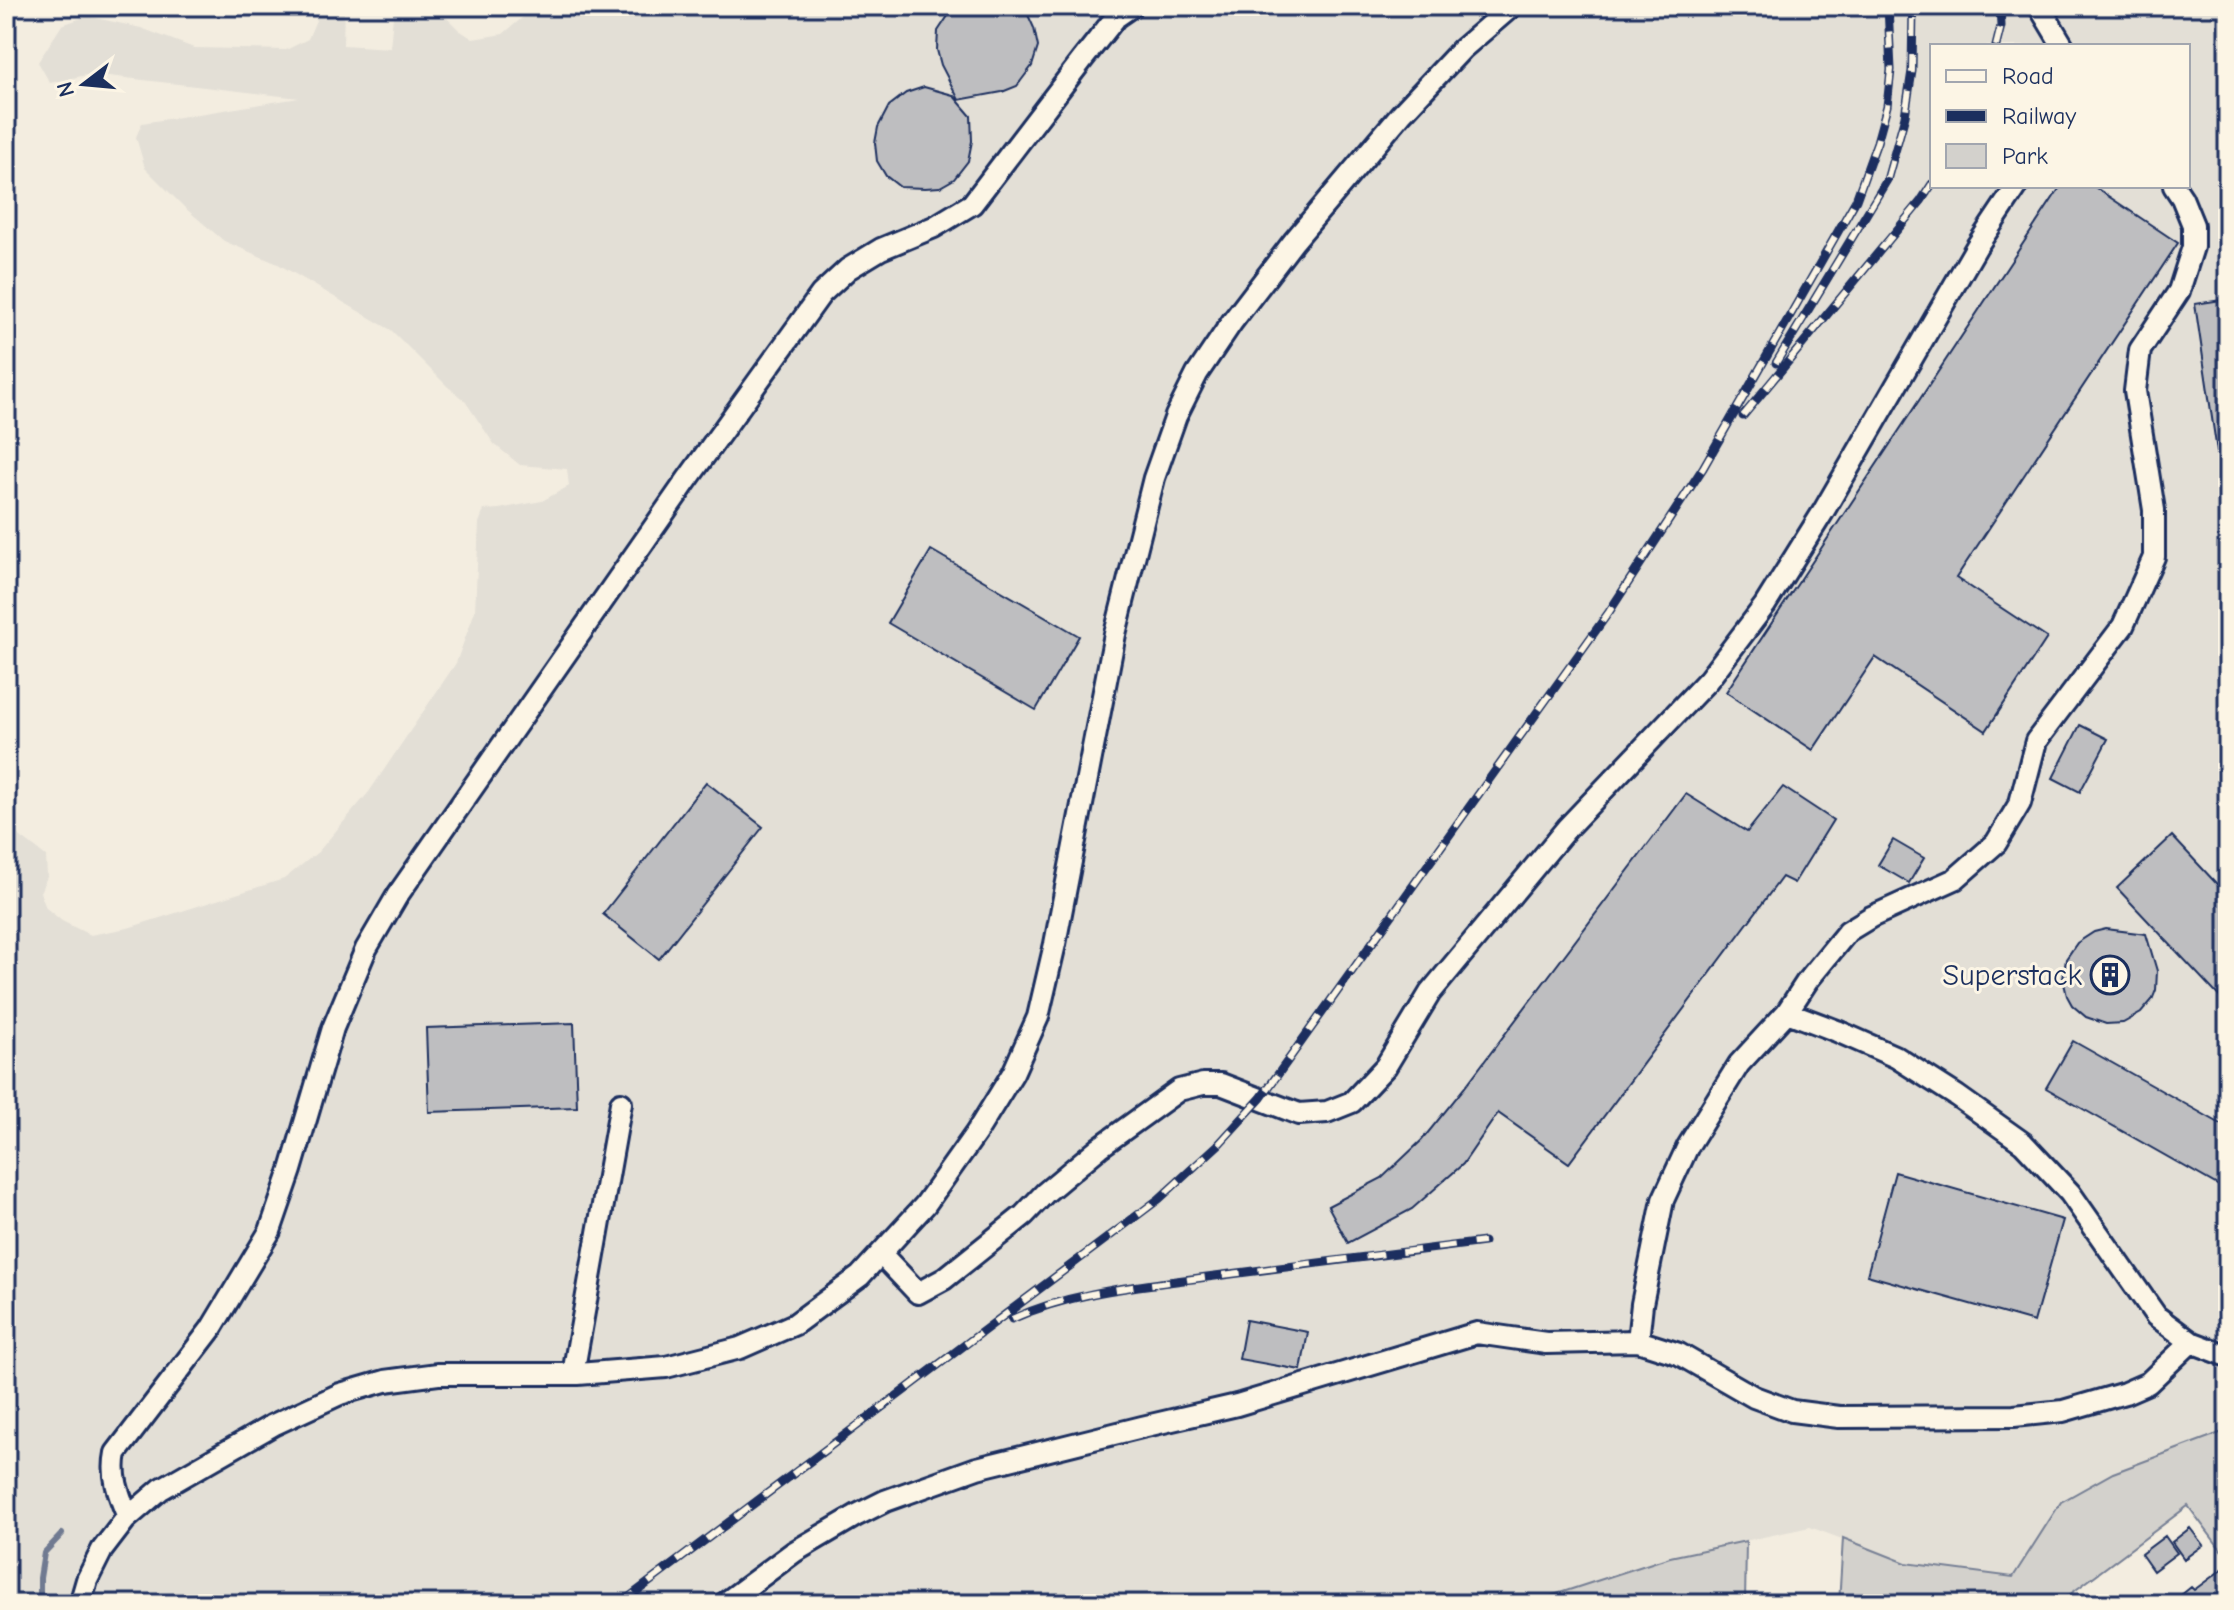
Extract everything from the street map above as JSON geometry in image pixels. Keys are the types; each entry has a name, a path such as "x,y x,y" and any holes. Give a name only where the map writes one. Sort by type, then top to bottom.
{"street":[{"path":"128,1517 113,1469 116,1453 211,1329 270,1231 333,1028 366,949 397,896 821,294 859,262 881,249 934,227 972,204 1116,17 1132,6"},
{"path":"80,1604 87,1580 102,1550 128,1517 161,1489 273,1425 340,1394 385,1381 438,1374 573,1374 666,1367 740,1348 795,1324 860,1276 925,1205 976,1133 1013,1073 1038,1017 1115,634 1154,478 1176,416 1197,374 1232,322 1294,241 1401,114 1462,49 1512,6"},
{"path":"2039,6 2062,44"},
{"path":"881,1254 918,1293 944,1279 1024,1215 1100,1147 1179,1090 1203,1084 1221,1084 1299,1114 1327,1112 1352,1102 1386,1066 1430,993 1567,828 1708,680 1765,605 1823,512 1977,246 2016,188"},
{"path":"1638,1341 1642,1304 1663,1200 1688,1146 1739,1064 1787,1012 1808,980 1848,931 1871,917 1955,879 1996,843 2020,803 2036,741 2123,626 2154,557 2154,510 2135,391 2140,350 2179,291 2193,247 2193,225 2175,188"},
{"path":"1787,1012 1896,1057 2023,1143 2070,1193 2156,1316 2191,1342 2228,1356"},
{"path":"573,1374 621,1103"},
{"path":"724,1604 794,1552 885,1501 977,1468 1237,1405 1477,1333 1546,1343 1638,1341 1679,1354 1754,1397 1792,1411 1839,1417 2014,1416 2063,1411 2148,1383 2191,1342"}],"shaded area":[{"path":"322,6 344,6 343,45 390,48 394,6 442,6 444,15 473,39 503,34 528,13 530,6 2228,6 2228,1430 2113,1473 2061,1502 2013,1577 1906,1563 1810,1527 1670,1557 1526,1604 6,1604 6,831 17,834 46,856 47,877 40,892 46,908 62,921 90,935 128,928 284,879 318,852 369,792 456,663 475,611 479,523 484,510 542,501 569,486 567,469 520,465 494,444 465,401 391,330 278,264 224,241 145,168 136,137 142,123 299,98 91,74 50,83 38,62 62,25 87,16 141,28 194,48 286,50 308,39"}],"green space":[{"path":"2228,1430 2228,1559 2188,1506 2057,1604 1839,1604 1843,1538 1906,1563 2013,1577 2061,1502 2113,1473"},
{"path":"1746,1541 1745,1604 1526,1604 1670,1557"}],"building":[{"path":"959,6 1024,6 1038,47 1032,66 1017,86 959,100 937,50 938,31"},
{"path":"924,87 953,95 971,116 972,141 968,161 954,179 940,187 900,187 886,176 877,161 875,143 878,127 889,106 906,93"},
{"path":"2060,188 2096,188 2178,243 1956,578 2047,638 1986,731 1875,657 1813,750 1726,692"},
{"path":"2228,299 2228,464 2219,465 2195,304"},
{"path":"931,550 1079,636 1036,710 888,623"},
{"path":"2080,725 2108,739 2080,792 2053,778"},
{"path":"706,782 763,827 659,959 603,914"},
{"path":"1783,787 1833,820 1794,883 1782,877 1569,1163 1498,1113 1463,1164 1412,1209 1348,1243 1328,1206 1382,1178 1422,1140 1686,794 1747,832"},
{"path":"2172,836 2228,896 2228,1006 2117,888"},
{"path":"1893,840 1924,858 1909,883 1878,865"},
{"name":"Superstack","path":"2106,929 2146,934 2157,971 2152,1000 2141,1013 2123,1023 2106,1024 2086,1017 2072,1005 2063,979 2066,959 2077,943 2094,932"},
{"path":"574,1023 577,1107 429,1112 426,1028"},
{"path":"2073,1041 2228,1128 2228,1191 2046,1088"},
{"path":"1895,1172 2063,1220 2034,1322 1867,1275"},
{"path":"1246,1320 1308,1332 1301,1370 1239,1359"},
{"path":"2190,1528 2203,1545 2184,1559 2172,1542"},
{"path":"2165,1536 2177,1553 2153,1571 2141,1554"},
{"path":"2228,1565 2228,1599 2222,1604 2170,1604 2191,1587 2194,1590"}],"waterway":[{"path":"40,1604 44,1553 62,1534"}],"railway":[{"path":"620,1604 1159,1199 1218,1145 1261,1098 1609,612 1703,468 1856,200 1887,106 1891,70 1888,6"},
{"path":"1776,363 1887,180 1905,116 1912,71 1913,6"},
{"path":"1996,44 2001,26 2000,6"},
{"path":"1743,416 1930,187"},
{"path":"1012,1319 1059,1302 1108,1291 1484,1242"}],"place":[{"name":"Superstack","path":"2110,975"}]}
